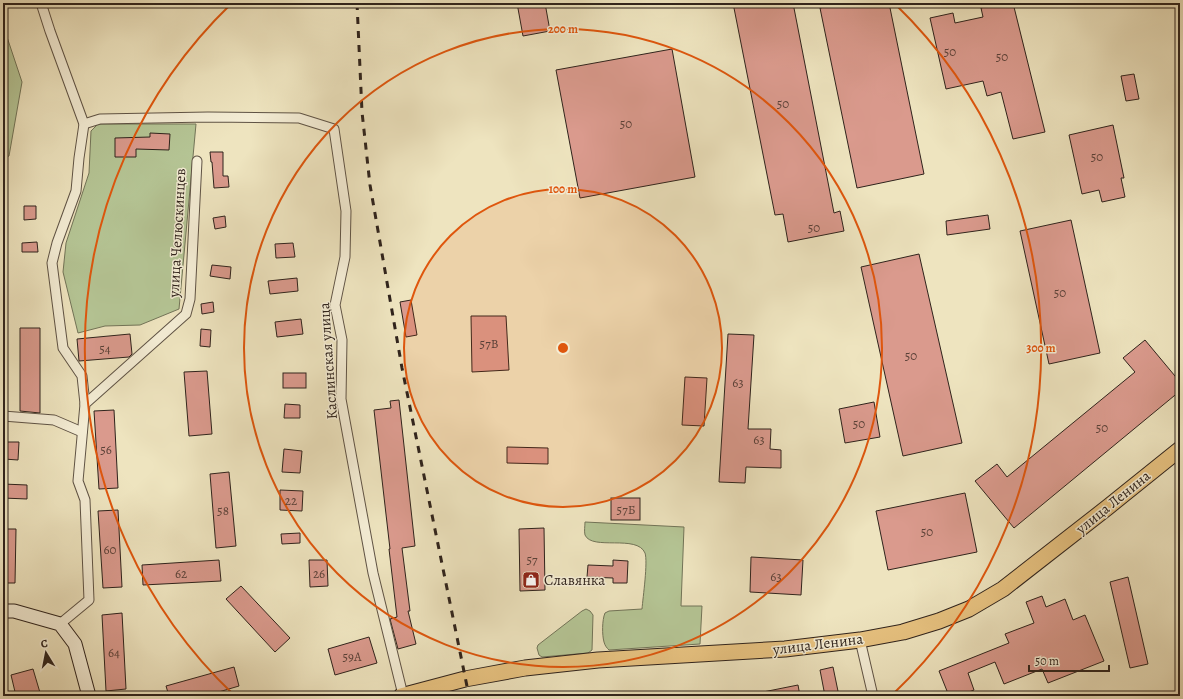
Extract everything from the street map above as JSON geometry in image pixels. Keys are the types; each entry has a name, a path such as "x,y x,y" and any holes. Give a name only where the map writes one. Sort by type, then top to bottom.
{"main road":[{"name":"улица Ленина","path":"402,696 459,681 525,668 598,660 785,649 860,640 903,632 939,621 969,609 1003,589 1180,449"},
{"path":"3,611 14,611 60,624 75,644 89,696"}],"street":[{"path":"41,3 84,124 76,191 57,243 52,263 63,348 82,376 85,404 78,481 85,500 89,600 60,624"},
{"name":"Каслинская улица","path":"84,124 100,119 208,117 299,118 334,129 346,211 345,257 335,305 342,340 341,399 373,573 402,696"},
{"name":"улица Челюскинцев","path":"85,404 186,314 190,299 197,161"},
{"path":"3,416 54,420 82,432"},
{"path":"860,640 873,696"}],"green space":[{"path":"3,25 22,82 9,156 3,158"},
{"path":"98,124 196,124 179,309 140,325 105,326 78,333 63,272 66,243 89,173 91,131"},
{"path":"585,522 684,527 681,606 702,606 700,644 609,650 605,646 603,623 605,613 609,611 642,609 646,557 645,553 640,547 633,544 605,543 589,540 585,535"},
{"path":"586,609 593,615 592,650 588,653 542,657 539,655 537,648 538,645"}],"building":[{"path":"517,3 545,3 550,31 523,36"},
{"path":"733,3 793,3 834,213 840,211 844,231 788,242 783,214 775,215"},
{"path":"844,3 889,3 924,174 857,188 820,8"},
{"path":"1001,3 1013,3 1045,132 1013,139 1001,92 987,96 983,81 946,89 930,18 953,13 955,23 983,17 981,8"},
{"path":"672,49 695,177 580,198 556,70"},
{"path":"1134,74 1139,99 1126,101 1121,76"},
{"path":"1113,125 1124,178 1121,178 1125,197 1102,202 1099,190 1082,194 1069,135"},
{"path":"150,133 170,134 169,150 136,149 136,157 115,157 115,138 150,137"},
{"path":"210,152 223,152 223,176 228,176 229,187 214,188"},
{"path":"24,206 36,206 36,219 24,220"},
{"path":"988,215 990,229 947,235 946,221"},
{"path":"225,216 226,227 215,229 213,218"},
{"path":"1071,220 1100,353 1049,364 1020,231"},
{"path":"37,242 38,252 22,252 22,243"},
{"path":"293,243 295,257 276,258 275,244"},
{"path":"919,254 962,443 903,456 861,267"},
{"path":"212,265 231,267 230,279 210,276"},
{"path":"297,278 298,291 270,294 268,281"},
{"path":"411,300 417,335 406,337 400,302"},
{"path":"213,302 214,312 202,314 201,304"},
{"path":"471,316 506,316 509,370 472,372"},
{"path":"301,319 303,334 277,337 275,322"},
{"path":"20,328 40,328 40,413 20,411"},
{"path":"201,329 211,330 210,347 200,346"},
{"path":"130,334 132,354 129,357 79,361 77,339"},
{"path":"728,334 754,335 748,429 771,429 770,449 781,450 781,468 746,467 745,483 719,482"},
{"path":"1145,340 1180,382 1180,391 1014,528 975,481 997,464 1007,477 1135,372 1123,358"},
{"path":"207,371 212,434 189,436 184,372"},
{"path":"283,373 306,373 306,388 283,388"},
{"path":"685,377 707,378 704,426 682,425"},
{"path":"399,400 415,546 402,548 410,611 408,611 416,644 398,649 390,619 397,617 374,410 391,408 390,401"},
{"path":"874,402 880,437 845,443 839,409"},
{"path":"285,404 300,405 300,418 284,418"},
{"path":"114,410 118,488 99,489 94,411"},
{"path":"4,442 19,442 18,460 4,459"},
{"path":"507,447 548,448 548,464 507,463"},
{"path":"284,449 302,451 300,473 282,472"},
{"path":"229,472 236,546 216,548 210,474"},
{"path":"3,484 27,485 27,499 3,498"},
{"path":"280,490 303,491 302,511 280,510"},
{"path":"965,493 977,552 888,570 876,511"},
{"path":"611,498 640,498 640,520 611,520"},
{"path":"118,510 122,587 103,588 98,511"},
{"path":"544,528 545,590 520,591 519,529"},
{"path":"4,529 16,529 15,583 3,583"},
{"path":"300,533 300,543 282,544 281,534"},
{"path":"751,557 803,560 801,595 750,592"},
{"path":"219,560 221,581 143,585 142,565"},
{"path":"309,560 327,560 328,586 310,587"},
{"path":"613,560 628,561 627,583 613,583 613,578 587,577 588,565 613,566"},
{"path":"1128,577 1148,664 1130,668 1110,582"},
{"path":"241,586 290,638 275,652 226,599"},
{"path":"1042,596 1046,607 1065,599 1073,620 1085,615 1104,661 1048,683 1042,669 1004,684 995,662 968,673 974,690 958,696 949,696 939,671 1009,643 1005,634 1034,623 1026,602"},
{"path":"122,613 126,689 106,691 102,615"},
{"path":"369,637 377,663 335,675 328,649"},
{"path":"234,667 239,686 205,696 169,696 166,686"},
{"path":"833,667 839,696 825,696 820,670"},
{"path":"33,669 41,696 16,696 11,675"},
{"path":"798,685 800,696 763,696 763,692"}],"railway":[{"path":"357,3 362,112 370,185 402,368 469,696"}],"place":[{"name":"Славянка","path":"531,580"}]}
